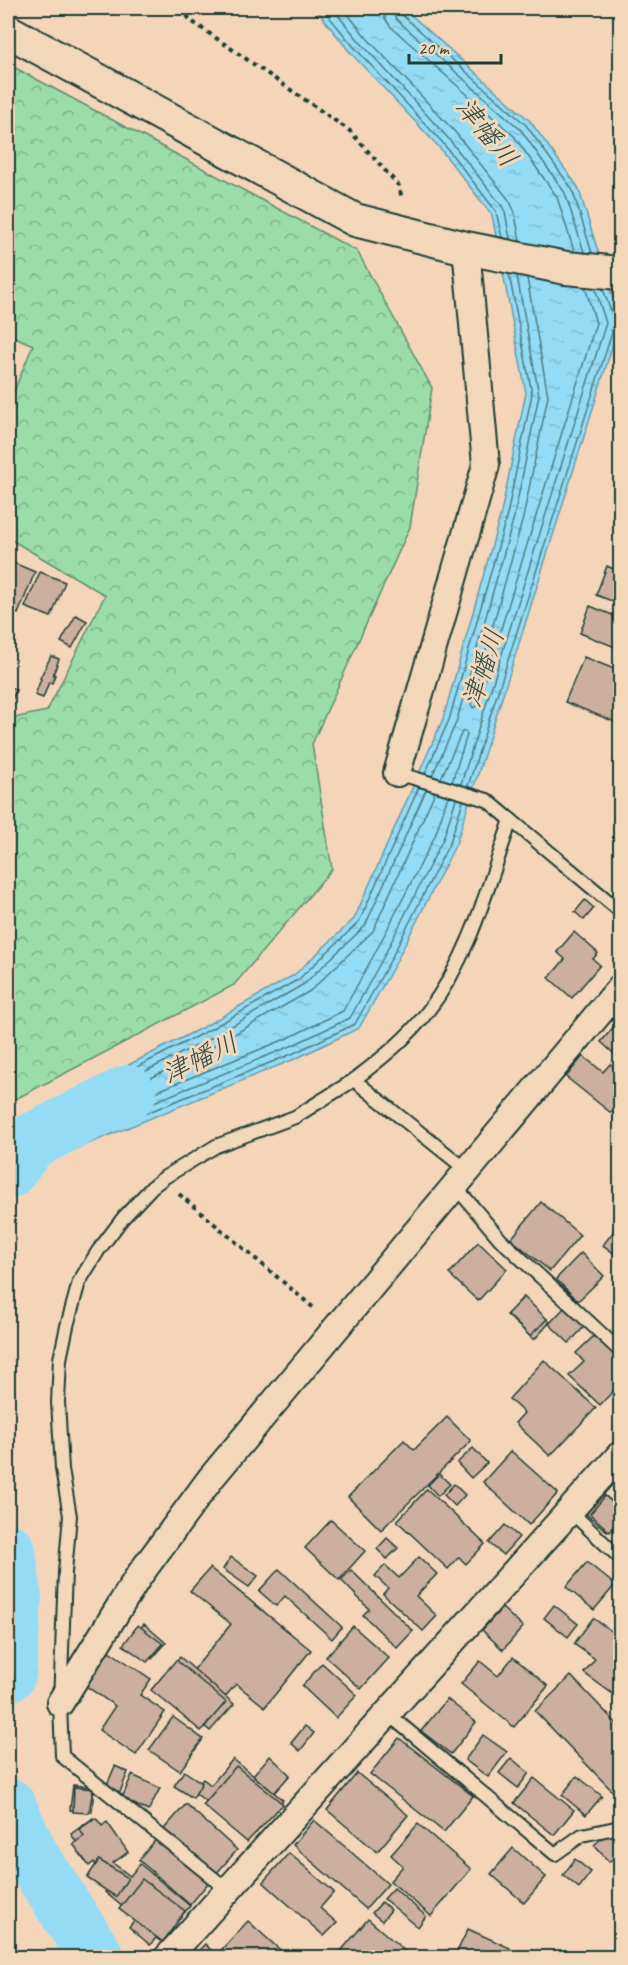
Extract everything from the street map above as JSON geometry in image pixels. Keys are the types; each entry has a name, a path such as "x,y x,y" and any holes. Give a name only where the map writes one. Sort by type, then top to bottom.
{"street":[{"path":"8,31 355,220 466,248 566,268 621,273"},
{"path":"397,773 486,465 466,248"},
{"path":"60,1703 138,1577 211,1478 621,988"},
{"path":"167,1958 621,1455"}],"lane":[{"path":"397,773 487,800 621,911"},
{"path":"228,1890 62,1756 60,1703 65,1572 70,1516 62,1469 58,1402 60,1359 67,1326 79,1282 98,1251 123,1218 152,1187 216,1146 295,1117 354,1080 390,1052 428,1011 467,945 511,820"},
{"path":"354,1080 461,1178 500,1239 621,1351"},
{"path":"570,1511 621,1558"},
{"path":"387,1713 555,1854 582,1835 621,1827"}],"path":[{"path":"182,8 190,20 350,131 399,186 410,234"},
{"path":"163,1179 337,1327"}],"green space":[{"path":"8,64 357,251 432,388 410,527 312,744 332,869 234,985 8,1103 8,719 47,711 105,595 8,538 8,406 33,345 8,334"}],"water":[{"path":"315,8 403,8 530,121 578,187 620,322 456,844 395,964 359,1028 297,1058 66,1153 52,1104 207,1025 294,975 354,919 443,719 501,513 526,393 492,215 438,146 349,51"}],"building":[{"path":"9,561 35,572 18,614 8,609"},
{"path":"607,566 620,572 620,604 596,595"},
{"path":"40,572 65,582 51,617 25,607"},
{"path":"590,606 620,618 620,649 580,633"},
{"path":"76,615 87,621 72,648 61,642"},
{"path":"51,656 59,659 52,683 49,682 43,698 35,695 40,678"},
{"path":"584,657 619,671 620,667 620,724 565,702"},
{"path":"8,687 16,690 10,705 8,704"},
{"path":"585,900 594,908 584,920 575,912"},
{"path":"574,932 598,953 593,959 600,965 572,998 549,978 565,959 557,952"},
{"path":"620,1019 620,1059 601,1042"},
{"path":"583,1056 603,1072 610,1064 620,1072 620,1101 611,1113 566,1077"},
{"path":"541,1202 580,1235 550,1271 511,1239"},
{"path":"620,1223 620,1258 603,1245"},
{"path":"478,1242 507,1269 478,1301 449,1274"},
{"path":"581,1253 604,1276 578,1301 556,1279"},
{"path":"523,1297 550,1322 534,1340 507,1315"},
{"path":"524,1297 547,1319 530,1336 507,1314"},
{"path":"564,1308 584,1327 569,1343 549,1324"},
{"path":"595,1335 620,1360 620,1384 600,1405 569,1376 584,1362 576,1353"},
{"path":"544,1360 596,1408 550,1456 515,1423 524,1413 509,1399"},
{"path":"447,1417 471,1441 381,1530 348,1497 404,1440 414,1450"},
{"path":"473,1448 487,1463 471,1478 457,1463"},
{"path":"511,1451 558,1493 529,1525 483,1482"},
{"path":"439,1474 450,1484 438,1496 428,1485"},
{"path":"454,1484 465,1495 455,1506 444,1495"},
{"path":"427,1489 485,1544 466,1564 459,1557 448,1569 397,1521"},
{"path":"603,1494 620,1508 620,1516 608,1532 586,1514"},
{"path":"605,1496 620,1509 620,1520 610,1532 590,1514"},
{"path":"331,1520 365,1551 339,1580 305,1548"},
{"path":"505,1525 519,1537 503,1555 489,1543"},
{"path":"387,1538 398,1548 387,1559 377,1549"},
{"path":"231,1557 258,1576 249,1587 223,1569"},
{"path":"419,1557 437,1574 416,1596 437,1616 423,1631 383,1594 388,1588 375,1576 385,1565 399,1578"},
{"path":"587,1562 615,1585 594,1610 566,1587"},
{"path":"210,1568 311,1650 265,1707 236,1684 224,1698 192,1672 231,1624 190,1591"},
{"path":"279,1569 342,1627 332,1639 285,1596 276,1606 259,1591"},
{"path":"351,1570 413,1631 397,1648 363,1615 369,1609 341,1580"},
{"path":"554,1605 578,1624 568,1637 544,1618"},
{"path":"502,1608 523,1627 503,1650 482,1630"},
{"path":"593,1618 620,1637 620,1699 584,1673 595,1659 574,1644"},
{"path":"144,1624 166,1643 152,1659 130,1640"},
{"path":"138,1625 163,1644 147,1662 123,1645"},
{"path":"353,1626 389,1658 361,1689 326,1657"},
{"path":"109,1651 151,1679 140,1695 165,1712 136,1755 99,1730 115,1706 86,1686"},
{"path":"180,1657 234,1704 210,1731 157,1685"},
{"path":"513,1657 548,1686 514,1727 461,1684 480,1661 498,1676"},
{"path":"176,1660 226,1702 201,1731 151,1690"},
{"path":"322,1663 357,1695 336,1718 302,1686"},
{"path":"571,1676 620,1727 620,1799 535,1711"},
{"path":"447,1699 476,1722 451,1754 421,1731"},
{"path":"173,1717 203,1739 180,1771 149,1750"},
{"path":"305,1726 314,1733 300,1751 291,1743"},
{"path":"483,1735 507,1752 488,1777 465,1760"},
{"path":"399,1738 473,1796 444,1832 370,1774"},
{"path":"270,1756 290,1775 274,1793 253,1775"},
{"path":"511,1758 529,1773 518,1788 499,1773"},
{"path":"233,1759 283,1800 256,1833 253,1830 248,1836 193,1791 203,1779 211,1785"},
{"path":"115,1766 128,1772 120,1792 106,1787"},
{"path":"236,1766 283,1804 247,1842 203,1805"},
{"path":"184,1771 202,1783 193,1798 174,1786"},
{"path":"357,1773 408,1815 377,1852 327,1810"},
{"path":"132,1775 160,1788 148,1811 122,1798"},
{"path":"577,1776 602,1796 586,1815 562,1795"},
{"path":"534,1778 574,1810 554,1835 514,1803"},
{"path":"73,1785 94,1787 92,1812 70,1810"},
{"path":"74,1787 93,1789 89,1813 73,1812"},
{"path":"186,1804 237,1850 215,1875 164,1829"},
{"path":"93,1818 113,1848 91,1864 71,1834"},
{"path":"96,1818 102,1826 107,1822 128,1852 113,1863 130,1876 140,1864 190,1906 160,1941 156,1938 150,1945 129,1927 136,1918 105,1892 110,1885 95,1872 98,1868 94,1862 89,1866 73,1844 84,1836 79,1829"},
{"path":"314,1820 388,1884 366,1909 293,1845"},
{"path":"418,1824 471,1869 431,1916 390,1881 403,1866 391,1855"},
{"path":"612,1829 620,1839 620,1852 609,1862 594,1845"},
{"path":"157,1838 208,1883 190,1905 139,1860"},
{"path":"513,1848 546,1877 524,1903 491,1874"},
{"path":"289,1853 334,1892 320,1908 337,1923 324,1936 263,1882"},
{"path":"575,1859 591,1872 579,1888 563,1875"},
{"path":"99,1860 128,1878 116,1897 87,1878"},
{"path":"142,1879 185,1911 163,1942 119,1909"},
{"path":"394,1888 426,1916 418,1927 384,1899"},
{"path":"382,1902 391,1910 382,1921 372,1913"},
{"path":"368,1919 412,1957 412,1958 335,1958"},
{"path":"248,1921 289,1958 232,1958 222,1949"},
{"path":"468,1929 510,1948 505,1958 454,1958"},
{"path":"205,1944 219,1958 191,1958"}],"waterway":[{"name":"津幡川","path":"8,1171 30,1142 128,1093"},
{"name":"津幡川","path":"8,1551 14,1599 8,1674"},
{"name":"津幡川","path":"8,1806 30,1854 97,1958"}]}
